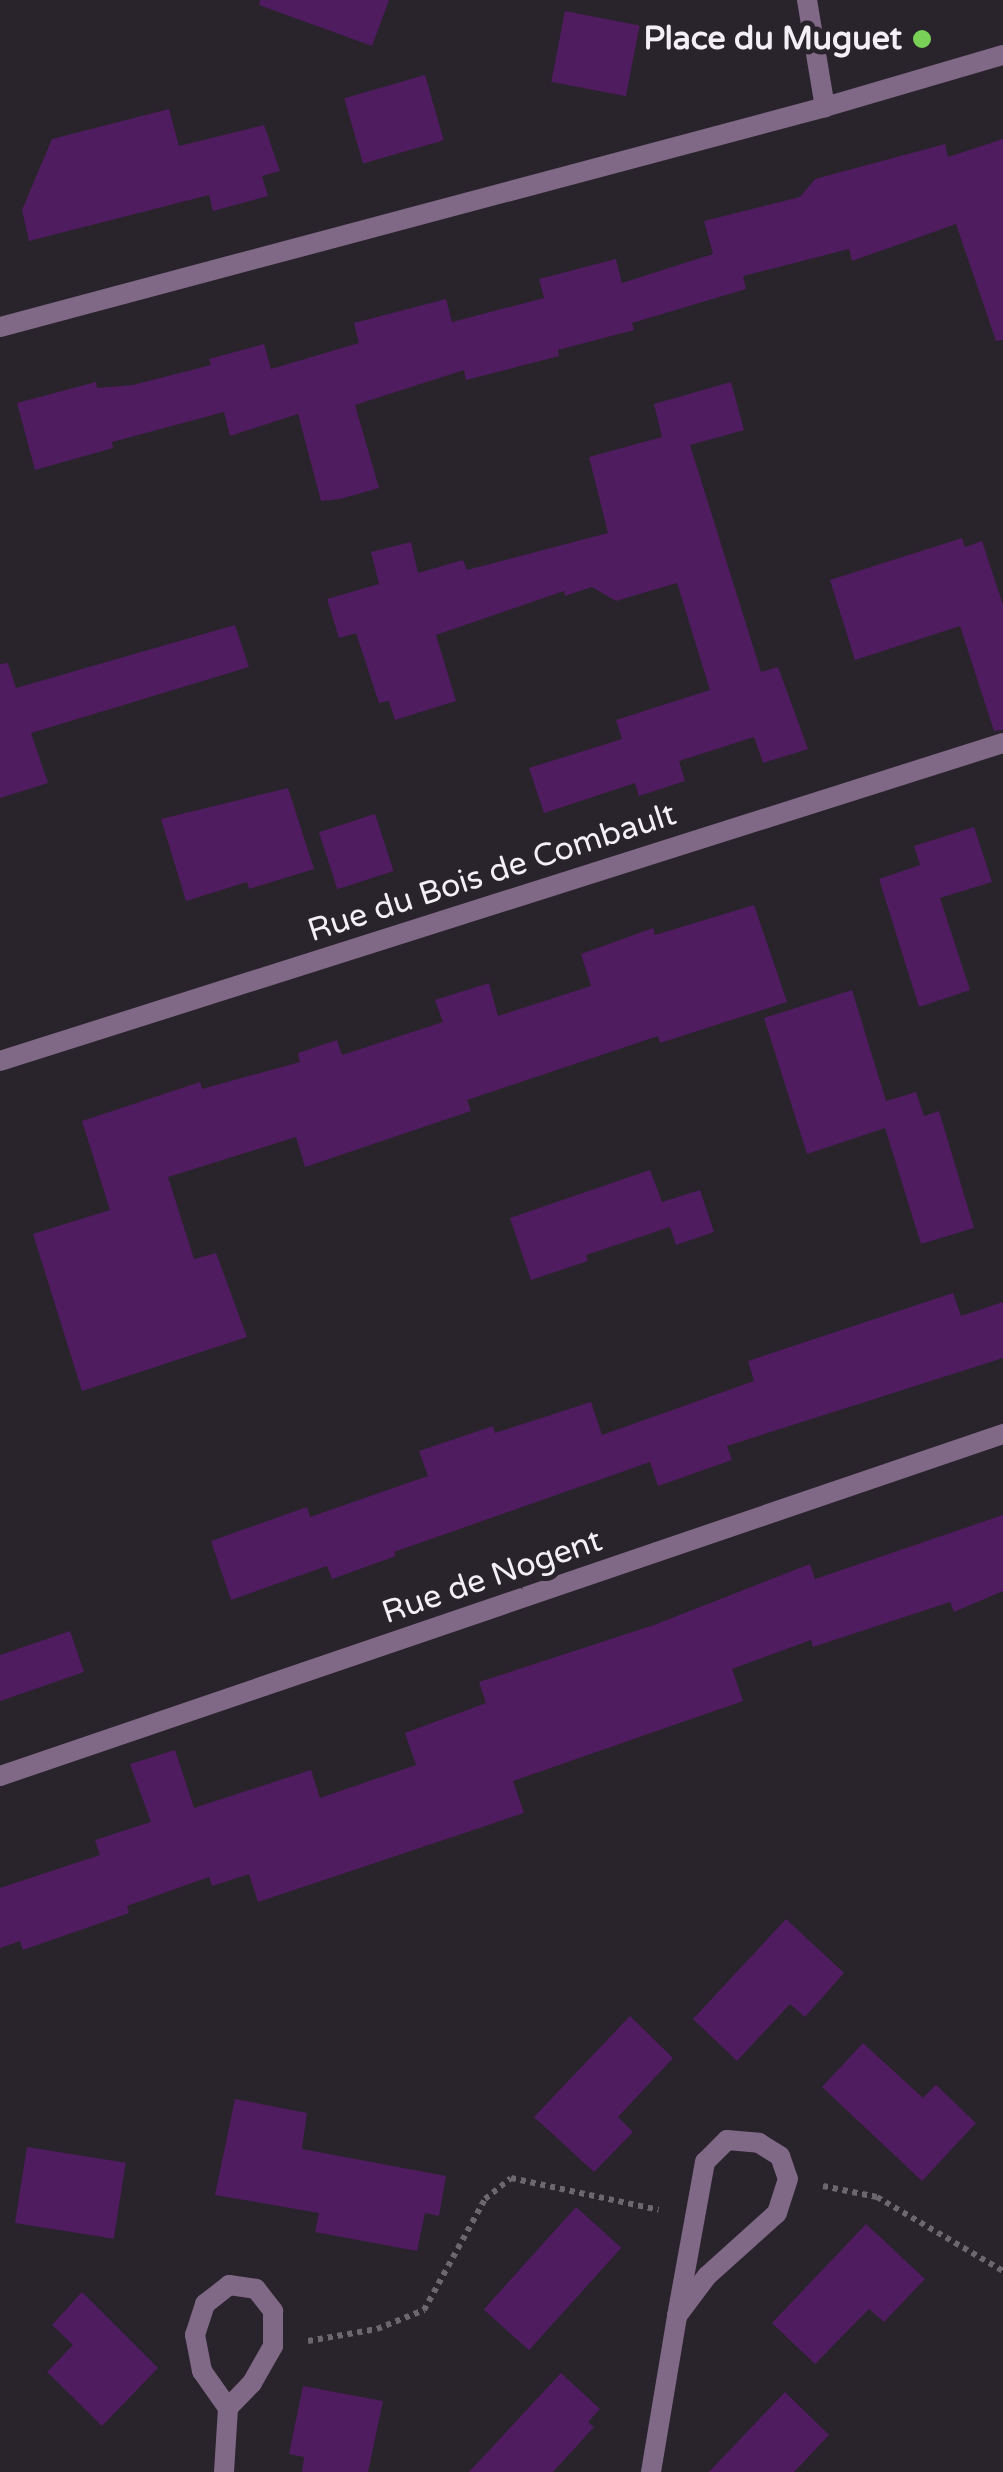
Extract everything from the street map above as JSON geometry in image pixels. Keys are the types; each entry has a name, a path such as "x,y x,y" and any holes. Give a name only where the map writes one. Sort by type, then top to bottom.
{"street":[{"path":"807,0 825,108"},
{"path":"0,327 825,108 1003,54"},
{"name":"Rue du Bois de Combault","path":"0,1061 1003,743"},
{"name":"Rue de Nogent","path":"0,1776 1003,1434"},
{"path":"651,2472 676,2316 704,2162 727,2140 759,2144 780,2156 788,2178 777,2213 707,2276 676,2316"},
{"path":"224,2472 228,2408 202,2371 194,2335 205,2304 229,2285 256,2289 273,2311 273,2346 252,2383 228,2408"}],"path":[{"path":"273,2346 377,2330 424,2310 485,2199 512,2178 694,2218"},
{"path":"788,2178 877,2198 1003,2271"}],"building":[{"path":"260,0 389,0 372,46 259,5"},
{"path":"565,11 640,26 626,96 551,82"},
{"path":"425,75 444,140 363,164 344,98"},
{"path":"169,109 179,146 264,125 280,171 262,176 268,196 213,211 209,195 29,241 22,210 52,139"},
{"path":"1003,139 1003,340 996,341 956,224 852,261 849,249 743,276 746,289 632,323 634,330 558,350 559,356 466,380 464,370 355,405 379,488 340,499 321,501 298,414 230,436 224,412 112,442 113,448 35,470 17,403 96,382 97,388 133,385 211,365 209,359 264,344 271,369 359,343 354,323 446,299 452,322 544,298 539,279 616,259 622,283 713,254 704,221 800,197 815,179 945,144 948,157"},
{"path":"731,382 744,430 690,445 761,672 778,667 808,749 763,763 754,737 679,761 685,781 639,796 635,783 544,813 529,768 622,739 616,720 710,690 677,583 616,601 592,587 565,596 564,591 436,635 456,701 395,720 389,701 379,703 356,633 339,638 327,599 379,584 371,552 411,542 418,573 463,560 467,570 608,533 589,457 662,437 654,404"},
{"path":"962,538 965,547 982,541 1003,605 1003,730 994,731 960,626 855,660 830,580"},
{"path":"235,625 249,667 31,733 48,783 0,798 0,664 8,663 16,688"},
{"path":"288,788 314,869 249,889 247,882 186,901 161,819"},
{"path":"375,814 394,871 337,889 319,832"},
{"path":"974,827 992,882 940,898 970,990 919,1007 879,879 920,865 914,846"},
{"path":"754,905 787,1002 660,1043 658,1036 467,1100 471,1111 305,1167 296,1137 168,1177 194,1259 216,1253 247,1337 82,1391 33,1234 110,1210 82,1121 200,1082 202,1089 300,1062 298,1053 337,1040 342,1055 443,1022 435,1000 489,983 498,1016 591,986 581,954 653,928 655,935"},
{"path":"852,990 886,1101 916,1092 924,1116 939,1111 974,1228 921,1244 885,1128 807,1154 764,1018"},
{"path":"650,1170 662,1202 700,1190 714,1232 676,1245 670,1227 586,1255 588,1261 531,1280 510,1218"},
{"path":"953,1293 961,1316 1003,1302 1003,1358 727,1446 732,1460 658,1486 650,1462 394,1552 396,1556 332,1579 327,1566 231,1600 211,1541 307,1507 310,1517 428,1476 419,1451 493,1426 495,1433 591,1402 602,1435 754,1381 748,1361"},
{"path":"1003,1515 1003,1591 954,1612 950,1602 813,1647 811,1640 732,1669 743,1701 513,1781 524,1813 258,1902 249,1874 212,1886 209,1877 127,1906 129,1913 23,1950 20,1941 0,1948 0,1888 100,1855 95,1840 151,1822 130,1764 175,1750 194,1808 311,1770 320,1798 416,1765 405,1733 486,1703 479,1682 654,1625 810,1564 815,1579"},
{"path":"70,1631 84,1672 0,1701 0,1655"},
{"path":"786,1919 844,1973 805,2017 790,2004 737,2061 693,2019"},
{"path":"630,2016 673,2058 618,2117 633,2132 594,2172 534,2117"},
{"path":"863,2043 923,2098 936,2085 976,2123 922,2181 822,2087"},
{"path":"235,2099 307,2113 302,2149 446,2176 439,2216 425,2213 417,2251 315,2232 319,2213 215,2195"},
{"path":"27,2147 126,2163 114,2239 15,2223"},
{"path":"576,2207 621,2248 529,2350 484,2310"},
{"path":"866,2224 925,2279 884,2322 869,2309 815,2364 772,2323"},
{"path":"82,2292 158,2368 102,2426 47,2372 73,2345 52,2325"},
{"path":"561,2373 600,2409 588,2422 594,2427 553,2472 469,2472"},
{"path":"303,2386 383,2401 368,2472 302,2472 304,2457 289,2454"},
{"path":"785,2392 829,2435 794,2472 709,2472"}],"place":[{"name":"Place du Muguet","path":"922,39"}]}
